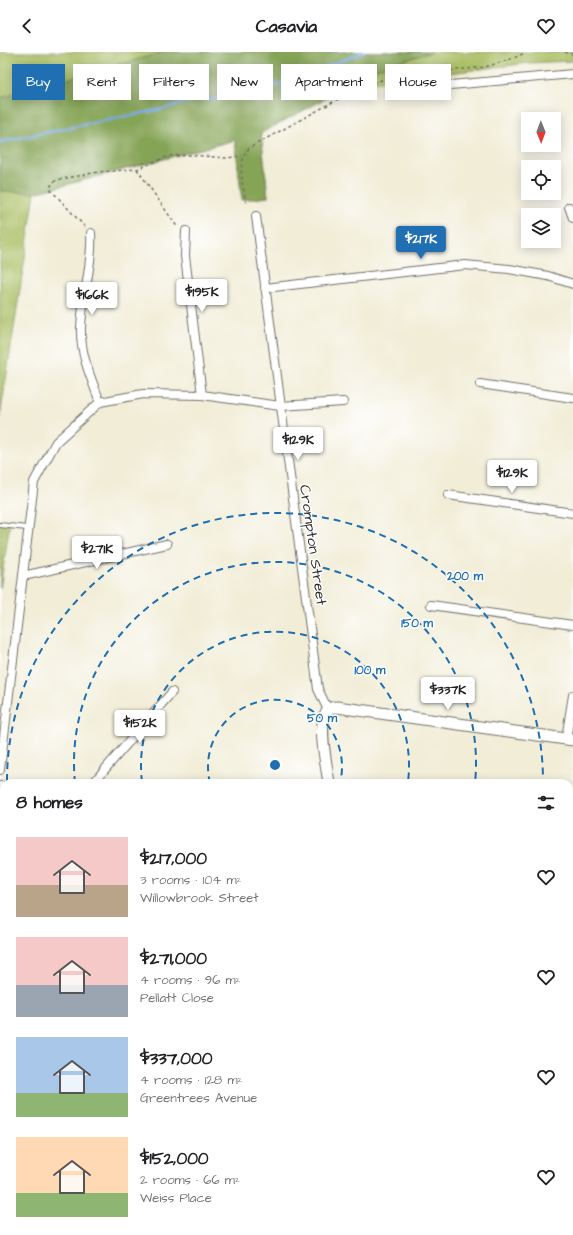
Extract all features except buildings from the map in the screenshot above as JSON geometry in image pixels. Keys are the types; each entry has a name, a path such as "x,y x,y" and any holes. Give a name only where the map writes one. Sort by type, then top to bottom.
{"street":[{"path":"451,85 573,74"},
{"path":"569,207 573,218"},
{"name":"Crompton Street","path":"256,216 318,689 328,710"},
{"path":"186,231 185,256 202,396"},
{"path":"91,233 92,250 81,328 83,354 100,402"},
{"path":"265,288 465,265 509,269 548,276 573,284"},
{"path":"480,384 573,398"},
{"path":"0,770 23,576 27,528 34,482 56,442 100,402 142,394 202,396 280,406 343,402"},
{"path":"448,495 573,513"},
{"path":"23,576 167,544"},
{"path":"431,605 573,625"},
{"path":"96,779 172,692"},
{"path":"328,779 323,744 324,721 328,710 337,707 569,740 573,696"}],"lane":[{"path":"0,525 27,528"}],"path":[{"path":"246,203 240,165 242,156 249,148 364,85 397,76 484,67 514,58 526,52"},
{"path":"565,52 573,54"},
{"path":"91,233 50,189 52,184 57,180 98,172 137,169 169,156 190,155 226,158 242,156"},
{"path":"137,169 177,227 186,231"}],"green space":[{"path":"0,52 573,52 573,61 528,63 451,73 451,64 385,64 385,81 377,82 377,64 281,64 281,100 323,100 261,133 268,197 242,200 235,140 35,193 0,417"},
{"path":"164,52 432,52 392,64 385,64 385,66 377,69 377,64 281,64 281,100 323,100 261,133 268,197 242,200 235,140 35,193 0,191 0,98 12,95 12,100 65,100 65,80 73,78 73,100 131,100 131,64 121,64"},
{"path":"0,520 10,523 0,588"}],"waterway":[{"path":"0,142 162,109 194,100 249,96 364,52"}]}
